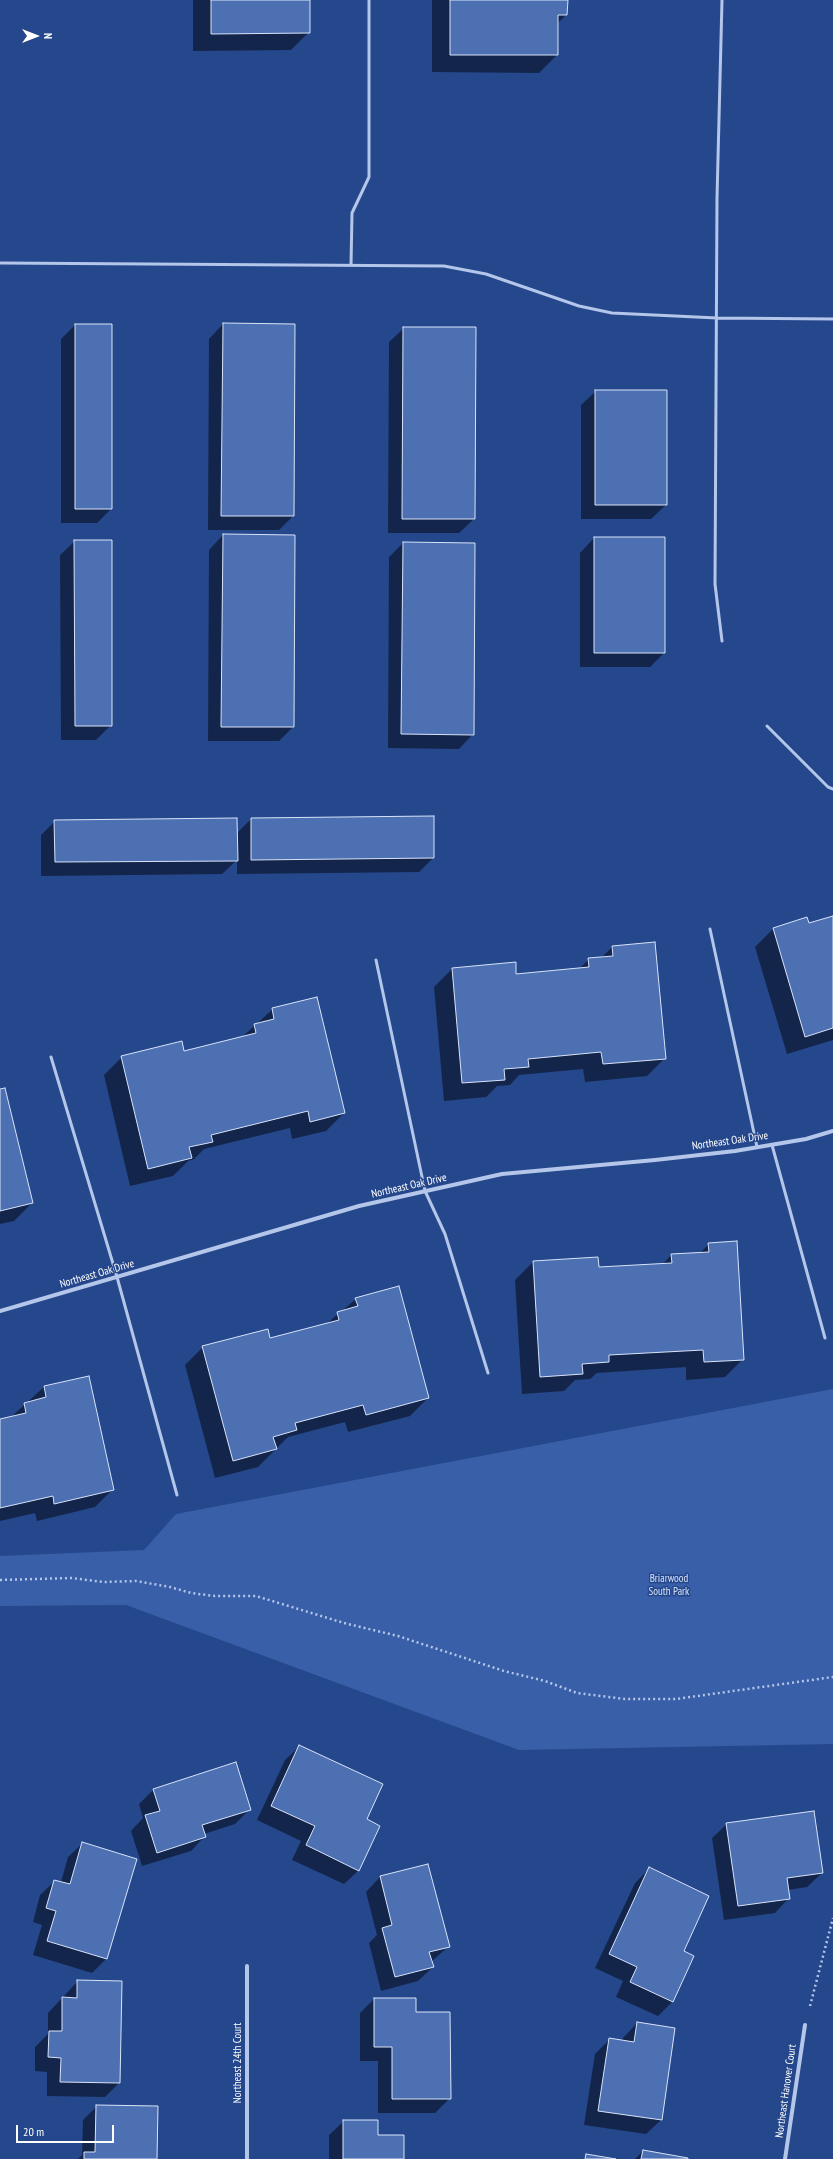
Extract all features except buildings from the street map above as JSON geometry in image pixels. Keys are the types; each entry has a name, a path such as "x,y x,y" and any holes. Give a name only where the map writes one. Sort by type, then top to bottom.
{"street":[{"name":"Northeast Oak Drive","path":"0,1311 360,1206 502,1174 655,1160 757,1147 806,1139 833,1131"},
{"name":"Northeast 24th Court","path":"247,1966 247,2159"},
{"name":"Northeast Hanover Court","path":"785,2159 805,2025"}],"lane":[{"path":"351,265 352,213 369,177 368,0"},
{"path":"722,0 715,584 722,641"},
{"path":"0,263 444,266 486,274 579,306 612,313 717,318 833,319"},
{"path":"767,726 828,787 833,789"},
{"path":"710,929 757,1147"},
{"path":"376,960 425,1192 445,1234 488,1373"},
{"path":"51,1057 117,1277 177,1495"},
{"path":"772,1144 825,1338"}],"path":[{"path":"0,1580 72,1578 103,1582 136,1581 197,1594 215,1596 256,1596 344,1623 398,1636 504,1671 545,1681 577,1693 625,1699 676,1699 833,1677"},
{"path":"805,2025 833,1918"}],"green space":[{"name":"Briarwood South Park","path":"833,1389 833,1744 519,1750 126,1605 0,1606 0,1556 144,1550 176,1514"}]}
